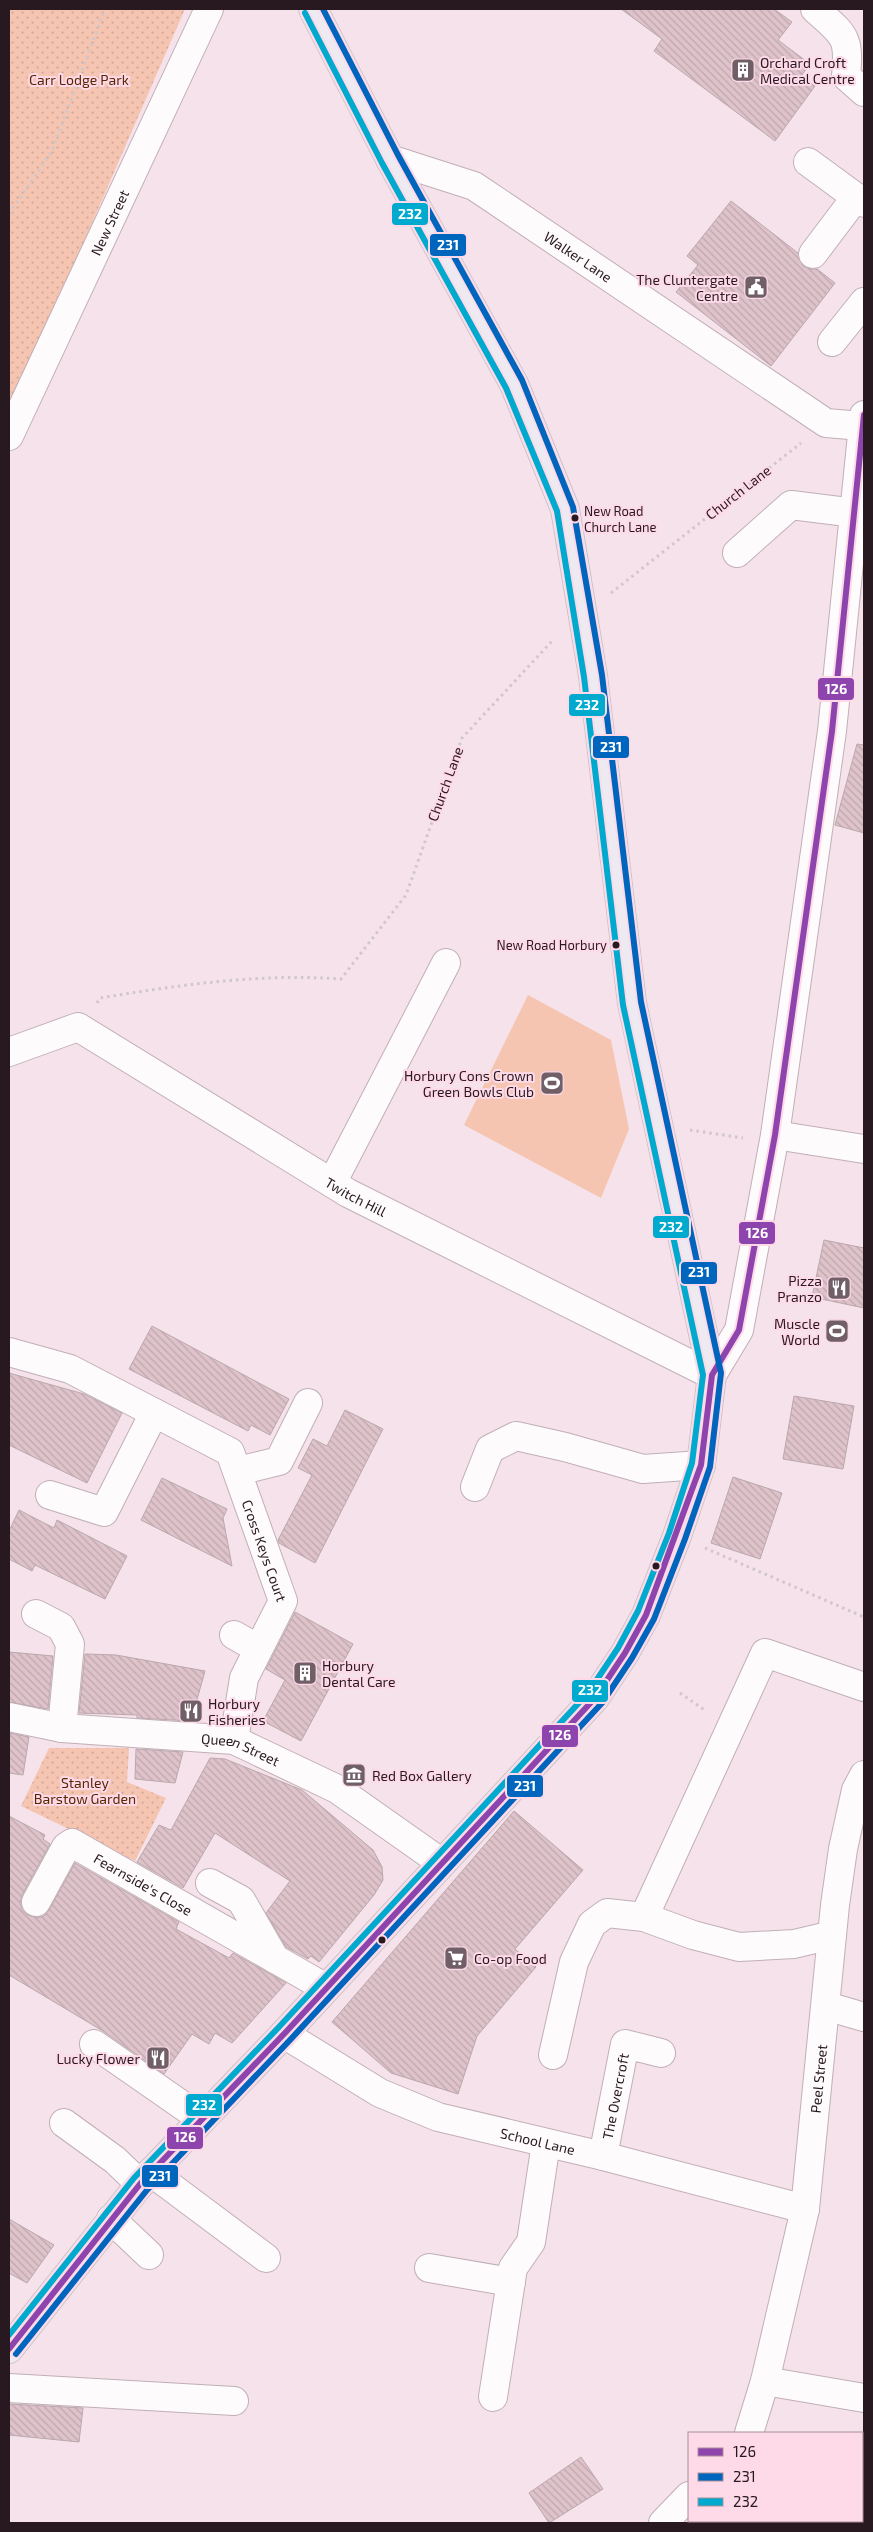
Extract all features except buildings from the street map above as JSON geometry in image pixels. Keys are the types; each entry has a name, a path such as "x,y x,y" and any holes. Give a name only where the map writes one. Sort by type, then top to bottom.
{"main road":[{"path":"9,2349 111,2219 146,2178 284,2034 595,1698 625,1653 646,1615 676,1536 700,1465 712,1375 632,1003 593,676 565,509 514,384 390,159 313,9"}],"street":[{"name":"New Street","path":"9,436 209,9"},
{"path":"815,9 843,34 848,52 846,76 864,92"},
{"name":"Walker Lane","path":"390,159 474,186 826,423 863,420"},
{"path":"808,162 860,200 813,254"},
{"path":"832,342 864,302"},
{"path":"712,1375 739,1330 774,1138 832,731 862,455 863,420"},
{"path":"737,553 791,505 856,514"},
{"path":"332,1183 446,963"},
{"path":"9,1052 78,1027"},
{"name":"Twitch Hill","path":"78,1027 332,1183 712,1375"},
{"path":"774,1138 864,1149"},
{"name":"Cross Keys Court","path":"9,1352 70,1369 230,1452 282,1601 246,1642 244,1678 234,1740"},
{"path":"238,1471 279,1462 308,1403"},
{"path":"50,1495 104,1512 154,1413"},
{"path":"475,1487 490,1449 516,1436 565,1447 643,1469 700,1465"},
{"path":"36,1614 62,1627 70,1644 62,1728"},
{"path":"644,1916 765,1653 864,1687"},
{"name":"Queen Street","path":"9,1717 62,1728 234,1740 337,1789 442,1863"},
{"name":"Peel Street","path":"749,2432 765,2381 805,2209 832,1935 843,1849 856,1790 864,1775"},
{"name":"Fearnside's Close","path":"36,1902 66,1847 72,1843 276,1960"},
{"path":"210,1883 241,1900 276,1960 326,1988"},
{"path":"553,2055 574,1962 592,1924 607,1913 644,1916 693,1935 739,1947 794,1944 832,1935"},
{"path":"826,2006 864,2017"},
{"name":"School Lane","path":"284,2034 380,2094 438,2117 603,2156 805,2209"},
{"path":"94,2044 202,2119"},
{"name":"The Overcroft","path":"603,2156 625,2044 661,2053"},
{"path":"64,2124 115,2160 146,2178 266,2258"},
{"path":"493,2397 513,2268 530,2242 546,2143"},
{"path":"111,2219 149,2256"},
{"path":"429,2268 511,2282"},
{"path":"765,2381 864,2398"},
{"path":"9,2388 234,2401"},
{"path":"663,2523 688,2497"}],"path":[{"path":"9,214 52,151 104,9"},
{"name":"Church Lane","path":"78,1027 100,998 202,982 300,976 341,979 406,895 462,738 556,637 826,423"},
{"path":"658,1126 774,1138"},
{"path":"676,1536 864,1617"}],"green space":[{"name":"Carr Lodge Park","path":"9,9 185,9 9,414"},
{"name":"Horbury Cons Crown Green Bowls Club","path":"528,995 611,1040 629,1129 601,1198 464,1125"},
{"name":"Stanley Barstow Garden","path":"49,1748 129,1748 127,1782 166,1798 135,1861 21,1806"}],"transit line":[{"name":"231","path":"16,2354 147,2190 290,2040 602,1703 632,1658 654,1619 710,1467 721,1373 641,1002 602,675 573,507 522,380 398,155 323,9"},
{"name":"232","path":"9,2335 134,2178 278,2028 588,1693 618,1648 638,1611 669,1533 692,1463 703,1375 623,1005 584,677 557,511 506,388 382,163 305,13"},
{"name":"126","path":"9,2349 140,2184 284,2034 595,1698 625,1653 646,1615 701,1465 712,1375 739,1330 775,1135 832,731 864,415"}],"place":[{"name":"Orchard Croft Medical Centre","path":"743,70"},
{"name":"The Cluntergate Centre","path":"756,287"},
{"name":"New Road Church Lane","path":"575,518"},
{"name":"New Road Horbury","path":"616,945"},
{"name":"Horbury Cons Crown Green Bowls Club","path":"552,1083"},
{"name":"Pizza Pranzo","path":"839,1288"},
{"name":"Muscle World","path":"837,1331"},
{"name":"Horbury Dental Care","path":"305,1673"},
{"name":"Horbury Fisheries","path":"191,1711"},
{"name":"Red Box Gallery","path":"354,1775"},
{"name":"Co-op Food","path":"456,1958"},
{"name":"Lucky Flower","path":"158,2058"}]}
